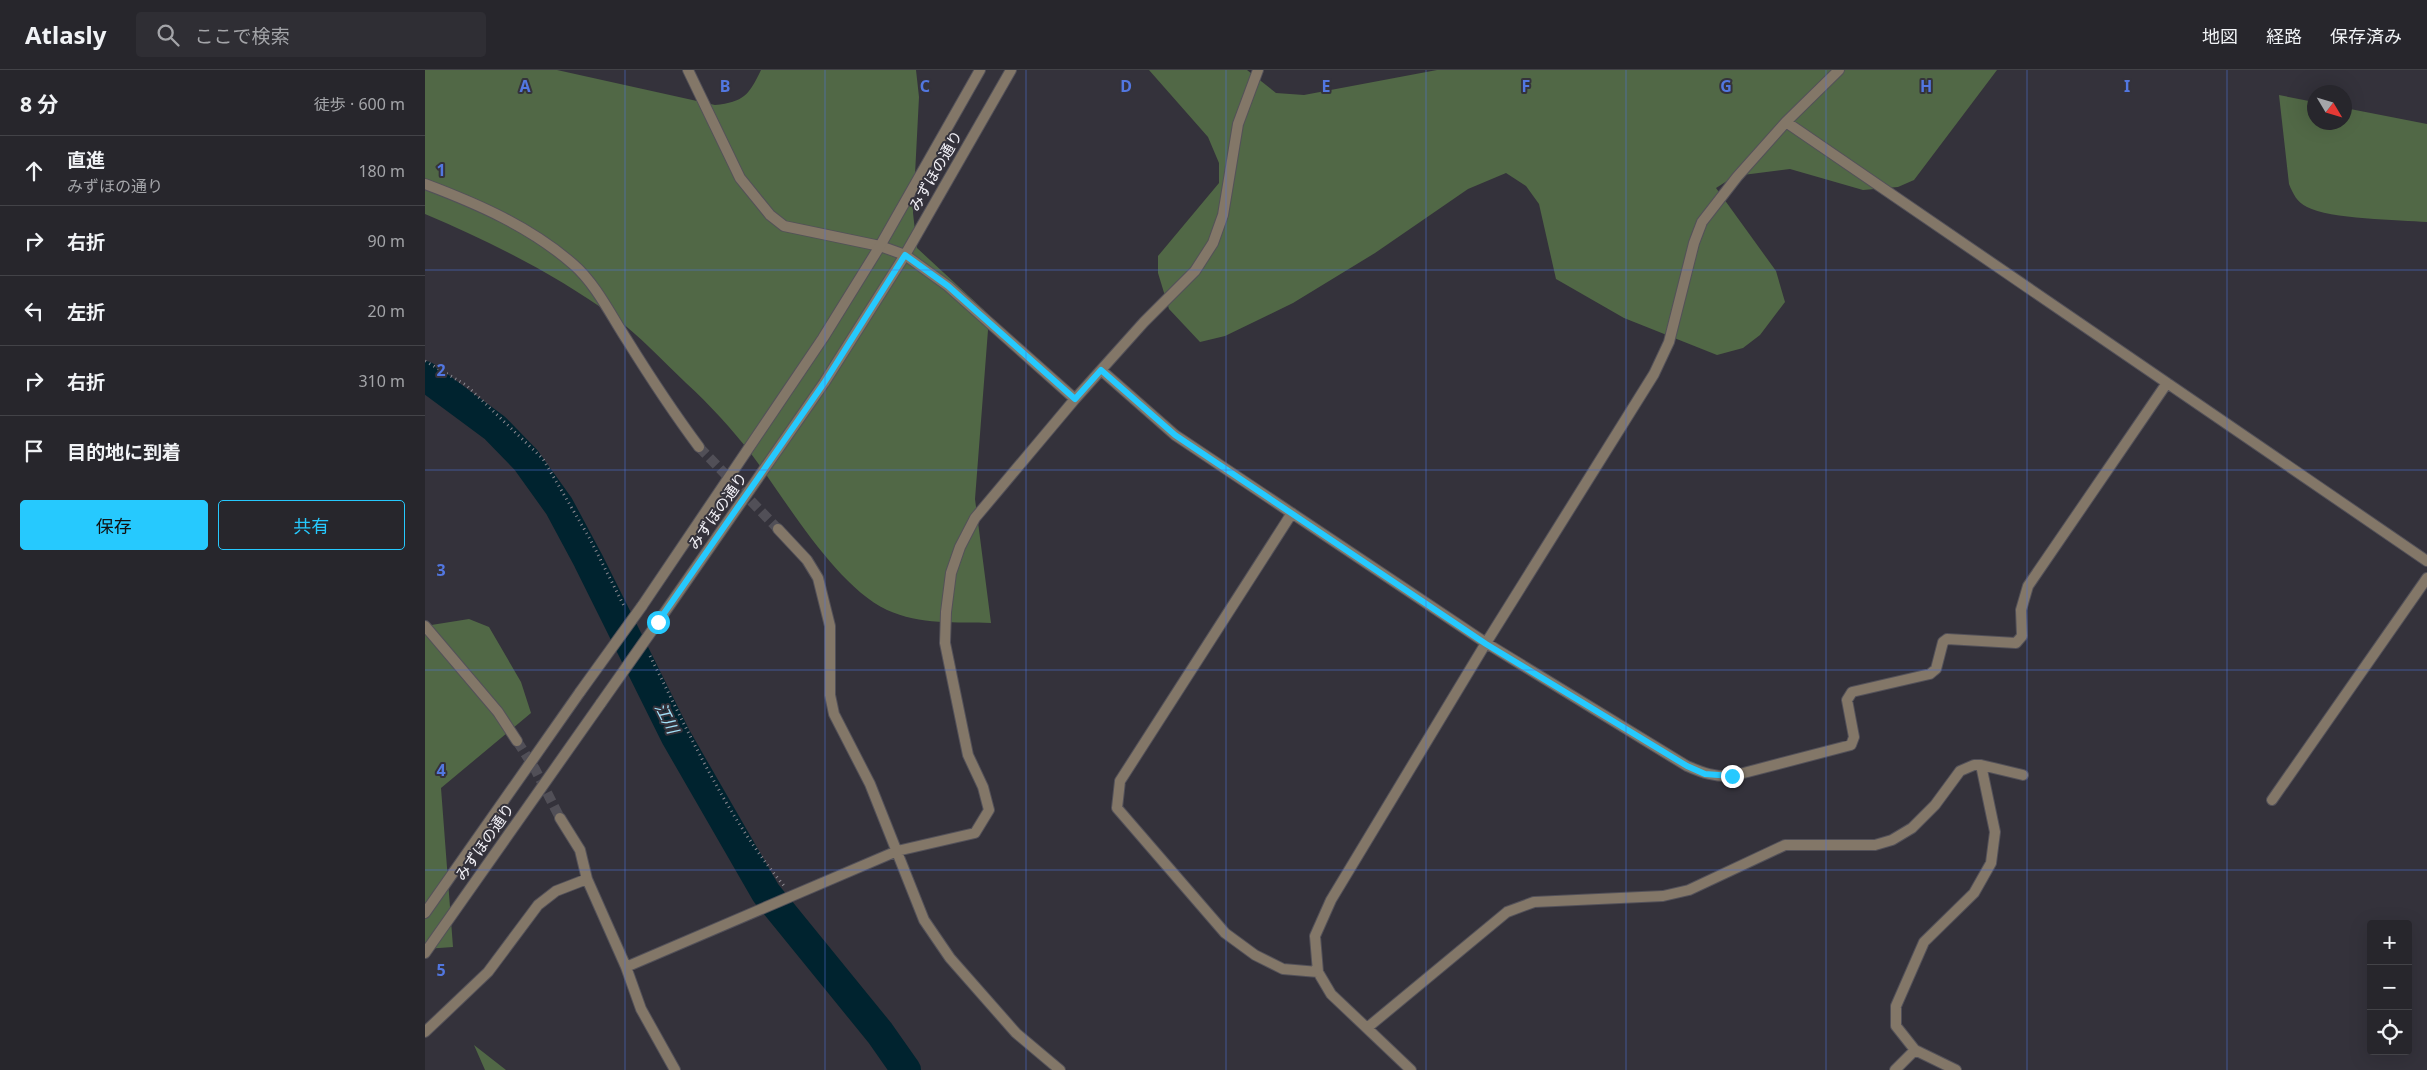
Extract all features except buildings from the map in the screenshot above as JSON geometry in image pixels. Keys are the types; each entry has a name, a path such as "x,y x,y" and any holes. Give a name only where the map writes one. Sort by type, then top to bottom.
{"street":[{"path":"689,70 740,178 770,215 784,226 880,246 905,255 948,286 1075,399"},
{"name":"みずほの通り","path":"425,913 642,606 823,338 880,246 980,70"},
{"name":"みずほの通り","path":"425,953 824,383 905,255 1011,70"},
{"path":"626,967 897,852 975,833 989,810 983,787 968,755 945,643 946,612 951,573 960,546 975,518 1075,399 1144,322 1195,270 1213,242 1223,215 1238,124 1258,70"},
{"path":"1411,1070 1331,994 1318,972 1315,936 1331,900 1486,644 1654,374 1669,342 1694,243 1702,222 1737,177 1786,122 1839,70"},
{"path":"1786,122 2427,561"},
{"path":"425,184 467,200 531,232 576,266 602,301 666,402 699,447"},
{"path":"1101,370 1175,435 1486,644 1687,766 1705,774 1732,776 1851,745 1854,737 1847,700 1852,692 1930,674 1936,669 1943,642 1947,639 2016,643 2022,636 2021,610 2028,586 2167,384"},
{"path":"1292,513 1120,782 1117,808 1225,934 1255,954 1283,968 1318,972"},
{"path":"778,529 807,560 818,578 830,626 830,695 833,714 870,784 924,920 950,958 1016,1033 1060,1070"},
{"path":"2271,800 2427,578"},
{"path":"425,626 499,712 517,741"},
{"path":"1367,1028 1507,912 1534,902 1663,896 1689,890 1785,845 1875,845 1892,840 1912,828 1935,805 1959,771 1974,765 1981,765 2023,775"},
{"path":"1956,1070 1915,1050 1896,1026 1897,1000 1924,942 1974,893 1991,863 1995,832 1981,765"},
{"path":"560,818 580,850 587,879 626,967 641,1009 675,1070"},
{"path":"425,1032 488,972 538,905 556,891 587,879"},
{"path":"1895,1070 1915,1050"}],"green space":[{"path":"425,70 557,70 715,105 733,102 744,96 753,86 761,70 916,70 919,97 913,213 917,248 984,310 988,330 975,499 991,623 939,622 912,618 887,610 868,598 849,582 813,541 752,455 729,427 632,331 568,286 522,260 425,214"},
{"path":"1149,70 1247,70 1276,93 1304,95 1437,70 1997,70 1914,180 1898,187 1863,190 1790,169 1735,176 1716,188 1776,271 1785,302 1760,335 1743,348 1717,355 1624,318 1556,279 1539,204 1526,186 1506,173 1468,189 1375,253 1293,303 1225,336 1200,342 1169,309 1158,273 1158,256 1219,183 1219,163 1208,137"},
{"path":"2279,95 2307,101 2307,130 2352,130 2352,109 2427,124 2427,222 2365,218 2317,211 2301,203 2289,184"},
{"path":"469,619 489,627 521,682 531,713 441,788 453,947 425,949 425,626"},
{"path":"474,1045 506,1070 485,1070"}],"waterway":[{"name":"江川","path":"425,376 495,428 526,460 559,506 676,737 766,893 880,1033 906,1070"}],"tunnel":[{"path":"699,447 778,529"},
{"path":"517,741 535,769 560,818"}],"route":[{"path":"658,622 824,383 905,255 926,268 948,286 1075,399 1101,370 1175,435 1486,644 1687,766 1705,774 1732,776"}]}
